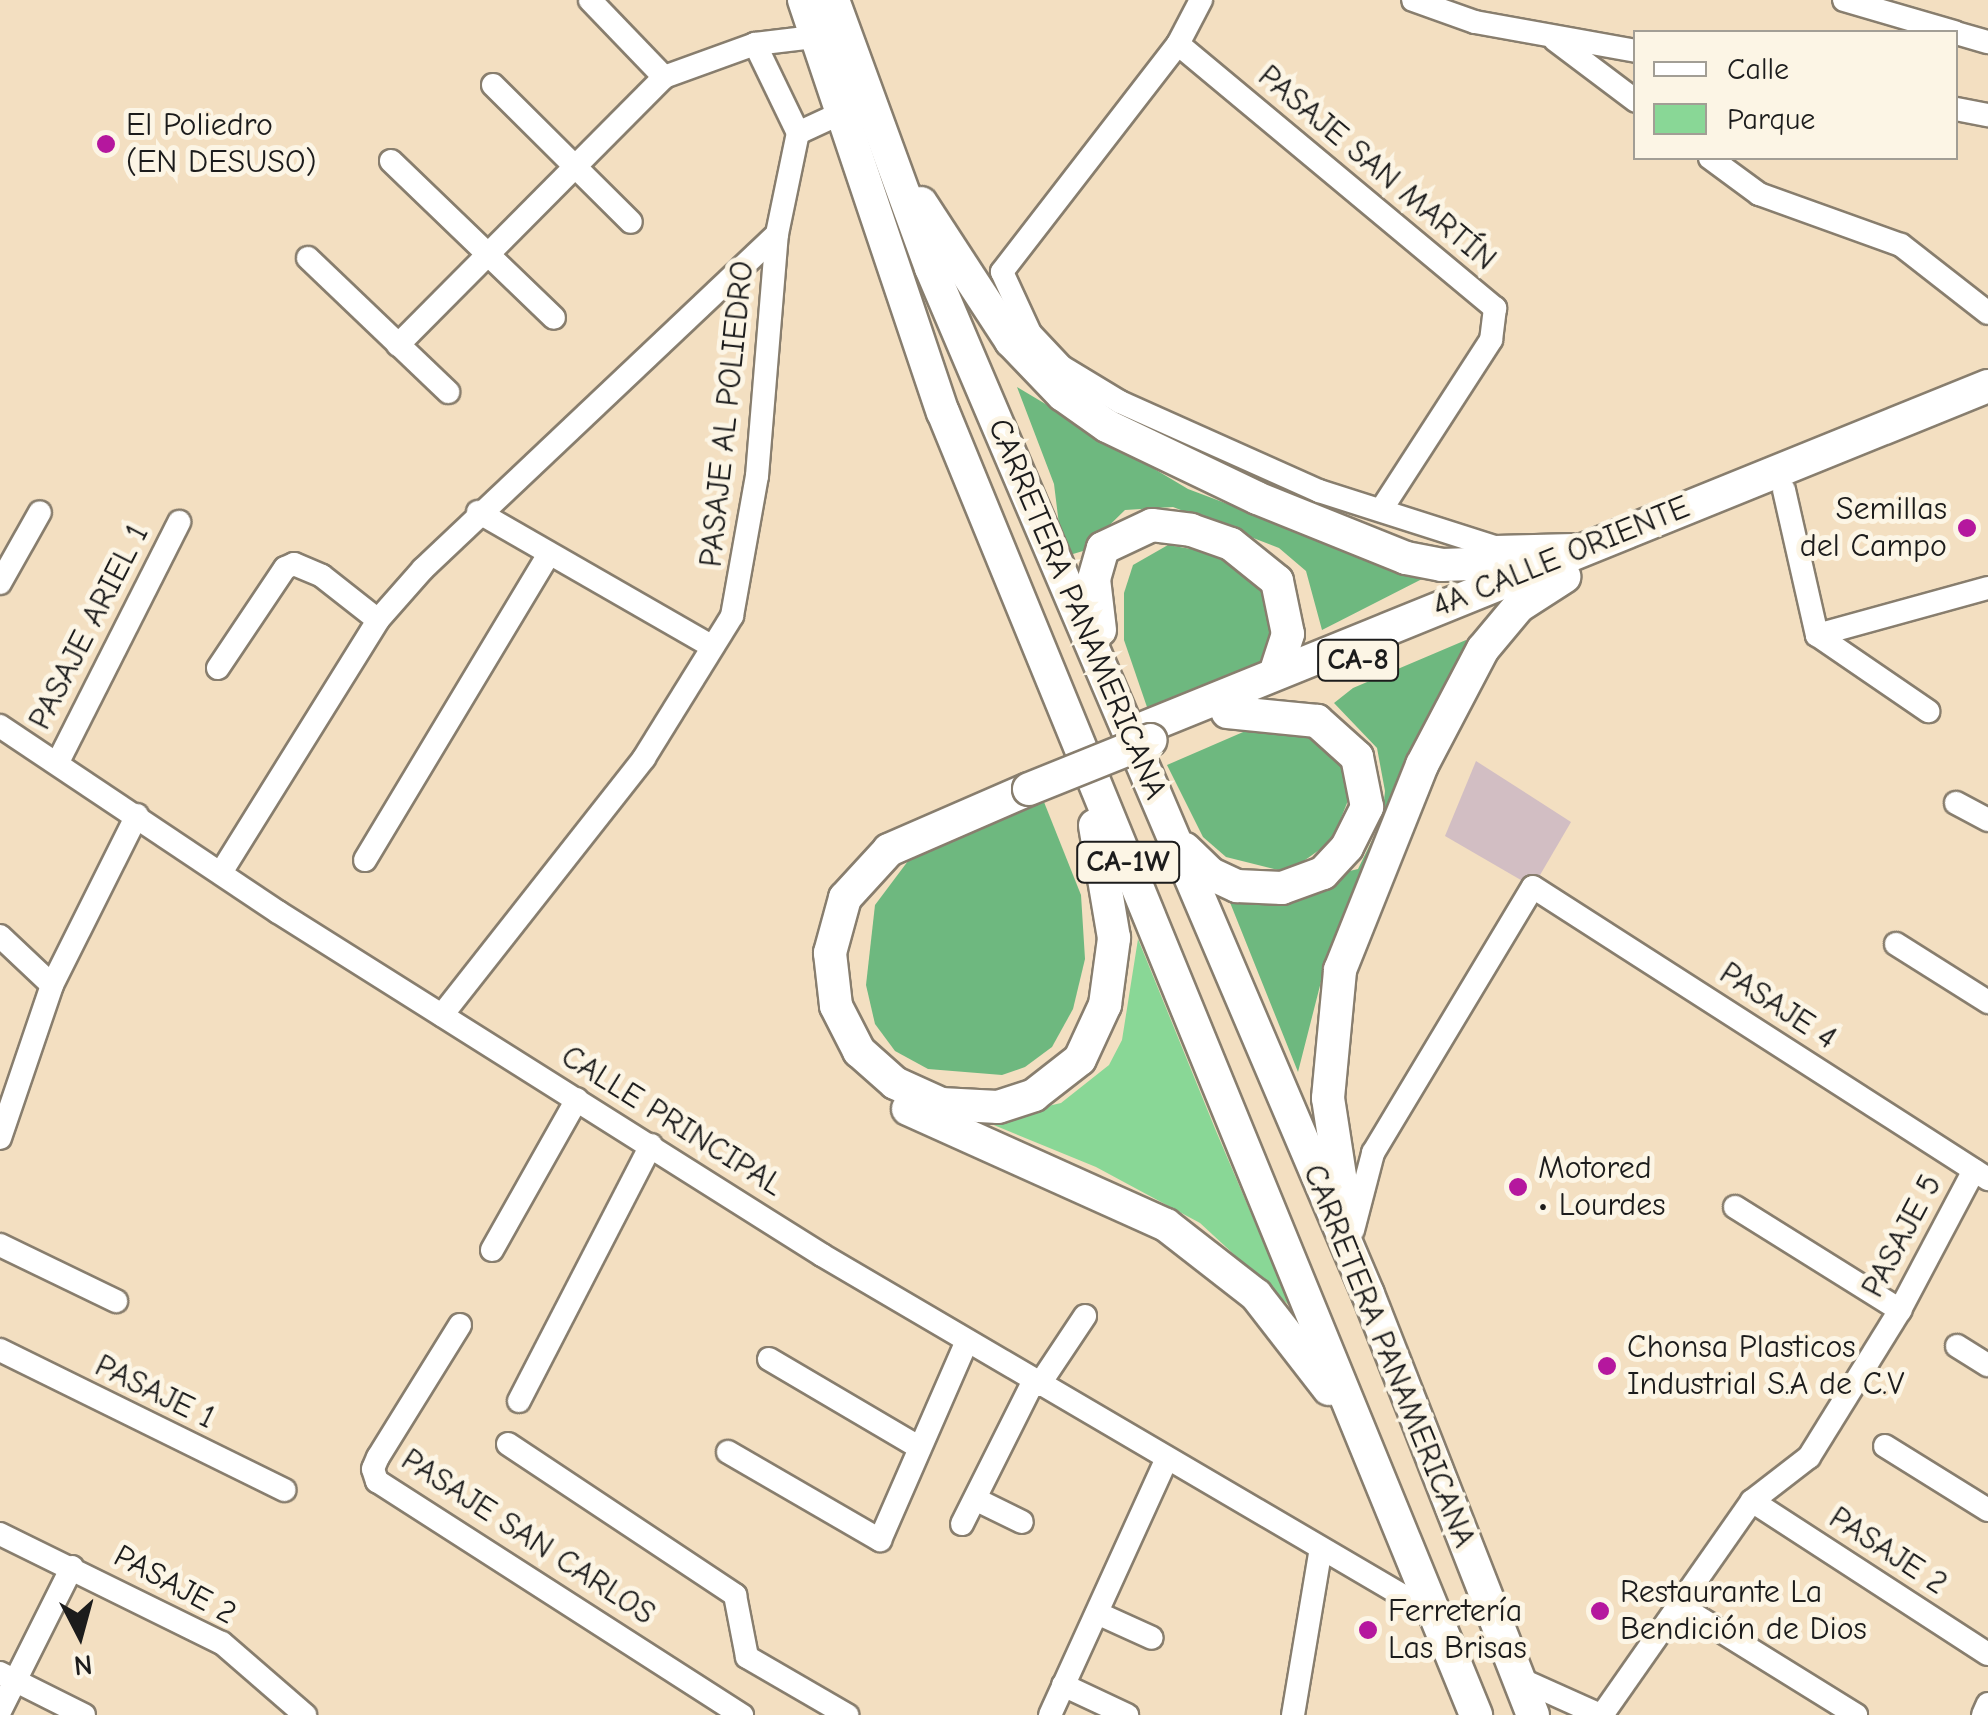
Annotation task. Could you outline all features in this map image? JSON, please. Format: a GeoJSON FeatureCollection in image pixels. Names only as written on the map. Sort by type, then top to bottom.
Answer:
{"type":"FeatureCollection","features":[{"type":"Feature","properties":{"kind":"highway","name":"CARRETERA PANAMERICANA"},"geometry":{"type":"LineString","coordinates":[[804,0],[943,412],[1476,1715]]}},
{"type":"Feature","properties":{"kind":"highway","name":"CARRETERA PANAMERICANA"},"geometry":{"type":"LineString","coordinates":[[832,0],[886,148],[1005,446],[1116,693],[1149,746],[1534,1715]]}},
{"type":"Feature","properties":{"kind":"highway"},"geometry":{"type":"LineString","coordinates":[[886,148],[1011,341],[1063,394],[1107,426],[1257,498],[1406,558],[1442,565],[1560,569]]}},
{"type":"Feature","properties":{"kind":"highway","name":"4A CALLE ORIENTE"},"geometry":{"type":"LineString","coordinates":[[1027,782],[1149,746],[1560,569],[1601,541],[1988,386]]}},
{"type":"Feature","properties":{"kind":"highway","name":"4A CALLE ORIENTE"},"geometry":{"type":"LineString","coordinates":[[1149,746],[1276,672],[1784,490],[1988,407]]}},
{"type":"Feature","properties":{"kind":"highway"},"geometry":{"type":"LineString","coordinates":[[1116,693],[1094,598],[1097,564],[1116,537],[1152,526],[1231,544],[1277,580],[1288,634],[1276,672]]}},
{"type":"Feature","properties":{"kind":"highway"},"geometry":{"type":"LineString","coordinates":[[1004,567],[1107,870],[1111,972],[1096,1033],[1058,1079],[998,1107],[941,1104],[895,1083],[853,1042],[830,981],[837,917],[864,872],[889,850],[1027,782]]}},
{"type":"Feature","properties":{"kind":"highway"},"geometry":{"type":"LineString","coordinates":[[1368,1294],[1331,1136],[1328,1064],[1337,982],[1422,765],[1499,625],[1560,569]]}},
{"type":"Feature","properties":{"kind":"highway"},"geometry":{"type":"LineString","coordinates":[[1149,746],[1182,846],[1210,874],[1263,889],[1323,872],[1347,847],[1367,807],[1357,757],[1317,721],[1227,712]]}},
{"type":"Feature","properties":{"kind":"highway"},"geometry":{"type":"LineString","coordinates":[[1027,782],[910,822],[850,866],[823,918],[815,956],[828,1027],[856,1068],[895,1102],[1101,1190],[1218,1260],[1292,1338],[1361,1437]]}},
{"type":"Feature","properties":{"kind":"street"},"geometry":{"type":"LineString","coordinates":[[590,0],[664,76]]}},
{"type":"Feature","properties":{"kind":"street"},"geometry":{"type":"LineString","coordinates":[[1201,0],[1178,44],[1002,272],[1030,333],[1062,367],[1120,402],[1306,486],[1383,507],[1495,547],[1601,541]]}},
{"type":"Feature","properties":{"kind":"street"},"geometry":{"type":"LineString","coordinates":[[1413,0],[1475,22],[1633,50]]}},
{"type":"Feature","properties":{"kind":"street"},"geometry":{"type":"LineString","coordinates":[[1844,0],[1945,30]]}},
{"type":"Feature","properties":{"kind":"street"},"geometry":{"type":"LineString","coordinates":[[1958,34],[1988,42]]}},
{"type":"Feature","properties":{"kind":"street"},"geometry":{"type":"LineString","coordinates":[[398,345],[664,76],[754,44],[814,36]]}},
{"type":"Feature","properties":{"kind":"street"},"geometry":{"type":"LineString","coordinates":[[1549,36],[1633,100]]}},
{"type":"Feature","properties":{"kind":"street"},"geometry":{"type":"LineString","coordinates":[[754,44],[798,133],[841,112]]}},
{"type":"Feature","properties":{"kind":"street","name":"PASAJE SAN MARTÍN"},"geometry":{"type":"LineString","coordinates":[[1178,44],[1495,308],[1491,340],[1383,507]]}},
{"type":"Feature","properties":{"kind":"street"},"geometry":{"type":"LineString","coordinates":[[493,85],[631,222]]}},
{"type":"Feature","properties":{"kind":"street"},"geometry":{"type":"LineString","coordinates":[[1958,109],[1988,115]]}},
{"type":"Feature","properties":{"kind":"street","name":"PASAJE AL POLIEDRO"},"geometry":{"type":"LineString","coordinates":[[442,1014],[644,758],[712,646],[742,586],[777,234],[798,133]]}},
{"type":"Feature","properties":{"kind":"street"},"geometry":{"type":"LineString","coordinates":[[1713,160],[1759,194],[1901,246],[1988,312]]}},
{"type":"Feature","properties":{"kind":"street"},"geometry":{"type":"LineString","coordinates":[[391,161],[554,318]]}},
{"type":"Feature","properties":{"kind":"street"},"geometry":{"type":"LineString","coordinates":[[222,871],[378,620],[478,512],[777,234]]}},
{"type":"Feature","properties":{"kind":"street"},"geometry":{"type":"LineString","coordinates":[[308,258],[448,392]]}},
{"type":"Feature","properties":{"kind":"street"},"geometry":{"type":"LineString","coordinates":[[1784,490],[1817,634],[1928,712]]}},
{"type":"Feature","properties":{"kind":"street"},"geometry":{"type":"LineString","coordinates":[[0,583],[40,512]]}},
{"type":"Feature","properties":{"kind":"street"},"geometry":{"type":"LineString","coordinates":[[478,512],[712,646]]}},
{"type":"Feature","properties":{"kind":"street","name":"PASAJE ARIEL 1"},"geometry":{"type":"LineString","coordinates":[[58,762],[178,522]]}},
{"type":"Feature","properties":{"kind":"street"},"geometry":{"type":"LineString","coordinates":[[365,860],[548,555]]}},
{"type":"Feature","properties":{"kind":"street"},"geometry":{"type":"LineString","coordinates":[[218,668],[294,564],[322,576],[378,620]]}},
{"type":"Feature","properties":{"kind":"street"},"geometry":{"type":"LineString","coordinates":[[1817,634],[1987,586]]}},
{"type":"Feature","properties":{"kind":"street","name":"CALLE PRINCIPAL"},"geometry":{"type":"LineString","coordinates":[[0,726],[442,1014],[966,1343],[1167,1458],[1320,1553],[1434,1614]]}},
{"type":"Feature","properties":{"kind":"street"},"geometry":{"type":"LineString","coordinates":[[1956,803],[1988,820]]}},
{"type":"Feature","properties":{"kind":"street"},"geometry":{"type":"LineString","coordinates":[[0,1138],[7,1098],[52,985],[137,816]]}},
{"type":"Feature","properties":{"kind":"street","name":"PASAJE 4"},"geometry":{"type":"LineString","coordinates":[[1373,1153],[1533,887],[1981,1174]]}},
{"type":"Feature","properties":{"kind":"street"},"geometry":{"type":"LineString","coordinates":[[0,936],[52,985]]}},
{"type":"Feature","properties":{"kind":"street"},"geometry":{"type":"LineString","coordinates":[[1896,944],[1988,1002]]}},
{"type":"Feature","properties":{"kind":"street"},"geometry":{"type":"LineString","coordinates":[[492,1250],[577,1099]]}},
{"type":"Feature","properties":{"kind":"street"},"geometry":{"type":"LineString","coordinates":[[1331,1136],[1347,1154],[1373,1153],[1352,1234]]}},
{"type":"Feature","properties":{"kind":"street"},"geometry":{"type":"LineString","coordinates":[[518,1401],[651,1145]]}},
{"type":"Feature","properties":{"kind":"street","name":"PASAJE 5"},"geometry":{"type":"LineString","coordinates":[[1601,1715],[1682,1607],[1752,1501],[1809,1456],[1981,1174]]}},
{"type":"Feature","properties":{"kind":"street"},"geometry":{"type":"LineString","coordinates":[[1735,1207],[1900,1310]]}},
{"type":"Feature","properties":{"kind":"street"},"geometry":{"type":"LineString","coordinates":[[0,1246],[116,1302]]}},
{"type":"Feature","properties":{"kind":"street"},"geometry":{"type":"LineString","coordinates":[[962,1524],[1036,1384],[1084,1316]]}},
{"type":"Feature","properties":{"kind":"street","name":"PASAJE SAN CARLOS"},"geometry":{"type":"LineString","coordinates":[[460,1325],[378,1457],[372,1469],[378,1481],[742,1715]]}},
{"type":"Feature","properties":{"kind":"street"},"geometry":{"type":"LineString","coordinates":[[728,1452],[880,1540],[966,1343]]}},
{"type":"Feature","properties":{"kind":"street"},"geometry":{"type":"LineString","coordinates":[[1957,1346],[1988,1364]]}},
{"type":"Feature","properties":{"kind":"street","name":"PASAJE 1"},"geometry":{"type":"LineString","coordinates":[[0,1350],[284,1490]]}},
{"type":"Feature","properties":{"kind":"street"},"geometry":{"type":"LineString","coordinates":[[769,1358],[920,1448]]}},
{"type":"Feature","properties":{"kind":"street"},"geometry":{"type":"LineString","coordinates":[[508,1444],[735,1595],[748,1657],[847,1715]]}},
{"type":"Feature","properties":{"kind":"street"},"geometry":{"type":"LineString","coordinates":[[1884,1446],[1988,1510]]}},
{"type":"Feature","properties":{"kind":"street"},"geometry":{"type":"LineString","coordinates":[[1050,1715],[1167,1458]]}},
{"type":"Feature","properties":{"kind":"street"},"geometry":{"type":"LineString","coordinates":[[974,1499],[1022,1522]]}},
{"type":"Feature","properties":{"kind":"street","name":"PASAJE 2"},"geometry":{"type":"LineString","coordinates":[[1752,1501],[1988,1654]]}},
{"type":"Feature","properties":{"kind":"street","name":"PASAJE 2"},"geometry":{"type":"LineString","coordinates":[[0,1534],[222,1643],[305,1715]]}},
{"type":"Feature","properties":{"kind":"street"},"geometry":{"type":"LineString","coordinates":[[1293,1715],[1320,1553]]}},
{"type":"Feature","properties":{"kind":"street"},"geometry":{"type":"LineString","coordinates":[[0,1711],[7,1677],[72,1567]]}},
{"type":"Feature","properties":{"kind":"street"},"geometry":{"type":"LineString","coordinates":[[1682,1607],[1856,1715]]}},
{"type":"Feature","properties":{"kind":"street"},"geometry":{"type":"LineString","coordinates":[[1097,1613],[1152,1638]]}},
{"type":"Feature","properties":{"kind":"street"},"geometry":{"type":"LineString","coordinates":[[7,1677],[84,1715]]}},
{"type":"Feature","properties":{"kind":"street"},"geometry":{"type":"LineString","coordinates":[[1520,1678],[1601,1715]]}},
{"type":"Feature","properties":{"kind":"street"},"geometry":{"type":"LineString","coordinates":[[1063,1685],[1127,1715]]}},
{"type":"Feature","properties":{"kind":"street"},"geometry":{"type":"LineString","coordinates":[[1983,1715],[1988,1704]]}},
{"type":"Feature","properties":{"kind":"shaded area"},"geometry":{"type":"Polygon","coordinates":[[[1476,761],[1571,822],[1533,887],[1445,836],[1476,761]]]}},
{"type":"Feature","properties":{"kind":"green space"},"geometry":{"type":"Polygon","coordinates":[[[1017,387],[1188,489],[1424,578],[1322,630],[1306,571],[1279,548],[1173,507],[1125,510],[1083,551],[1063,557],[1054,484],[1017,387]]]}},
{"type":"Feature","properties":{"kind":"green space"},"geometry":{"type":"Polygon","coordinates":[[[1168,545],[1232,556],[1268,588],[1272,634],[1260,662],[1148,710],[1124,640],[1124,593],[1133,565],[1168,545]]]}},
{"type":"Feature","properties":{"kind":"green space"},"geometry":{"type":"Polygon","coordinates":[[[1466,640],[1466,658],[1325,966],[1298,1072],[1229,900],[1358,869],[1382,820],[1385,791],[1377,748],[1334,703],[1353,688],[1466,640]]]}},
{"type":"Feature","properties":{"kind":"green space"},"geometry":{"type":"Polygon","coordinates":[[[1257,726],[1304,733],[1332,752],[1342,765],[1349,798],[1332,841],[1298,865],[1278,870],[1226,857],[1203,837],[1167,765],[1257,726]]]}},
{"type":"Feature","properties":{"kind":"green space"},"geometry":{"type":"Polygon","coordinates":[[[1044,802],[1081,895],[1085,959],[1073,1009],[1052,1047],[1025,1067],[1002,1075],[928,1069],[895,1051],[875,1024],[866,985],[875,905],[908,861],[1044,802]]]}},
{"type":"Feature","properties":{"kind":"green space"},"geometry":{"type":"Polygon","coordinates":[[[1138,939],[1291,1307],[1200,1223],[1096,1167],[984,1121],[1061,1103],[1109,1065],[1122,1040],[1138,939]]]}},
{"type":"Feature","properties":{"kind":"place","name":"El Poliedro (EN DESUSO)"},"geometry":{"type":"Point","coordinates":[106,144]}},
{"type":"Feature","properties":{"kind":"place","name":"Semillas del Campo"},"geometry":{"type":"Point","coordinates":[1967,528]}},
{"type":"Feature","properties":{"kind":"place","name":"Motored • Lourdes"},"geometry":{"type":"Point","coordinates":[1518,1187]}},
{"type":"Feature","properties":{"kind":"place","name":"Chonsa Plasticos Industrial S.A de C.V"},"geometry":{"type":"Point","coordinates":[1607,1366]}},
{"type":"Feature","properties":{"kind":"place","name":"Restaurante La Bendición de Dios"},"geometry":{"type":"Point","coordinates":[1600,1611]}},
{"type":"Feature","properties":{"kind":"place","name":"Ferretería Las Brisas"},"geometry":{"type":"Point","coordinates":[1368,1630]}}]}
